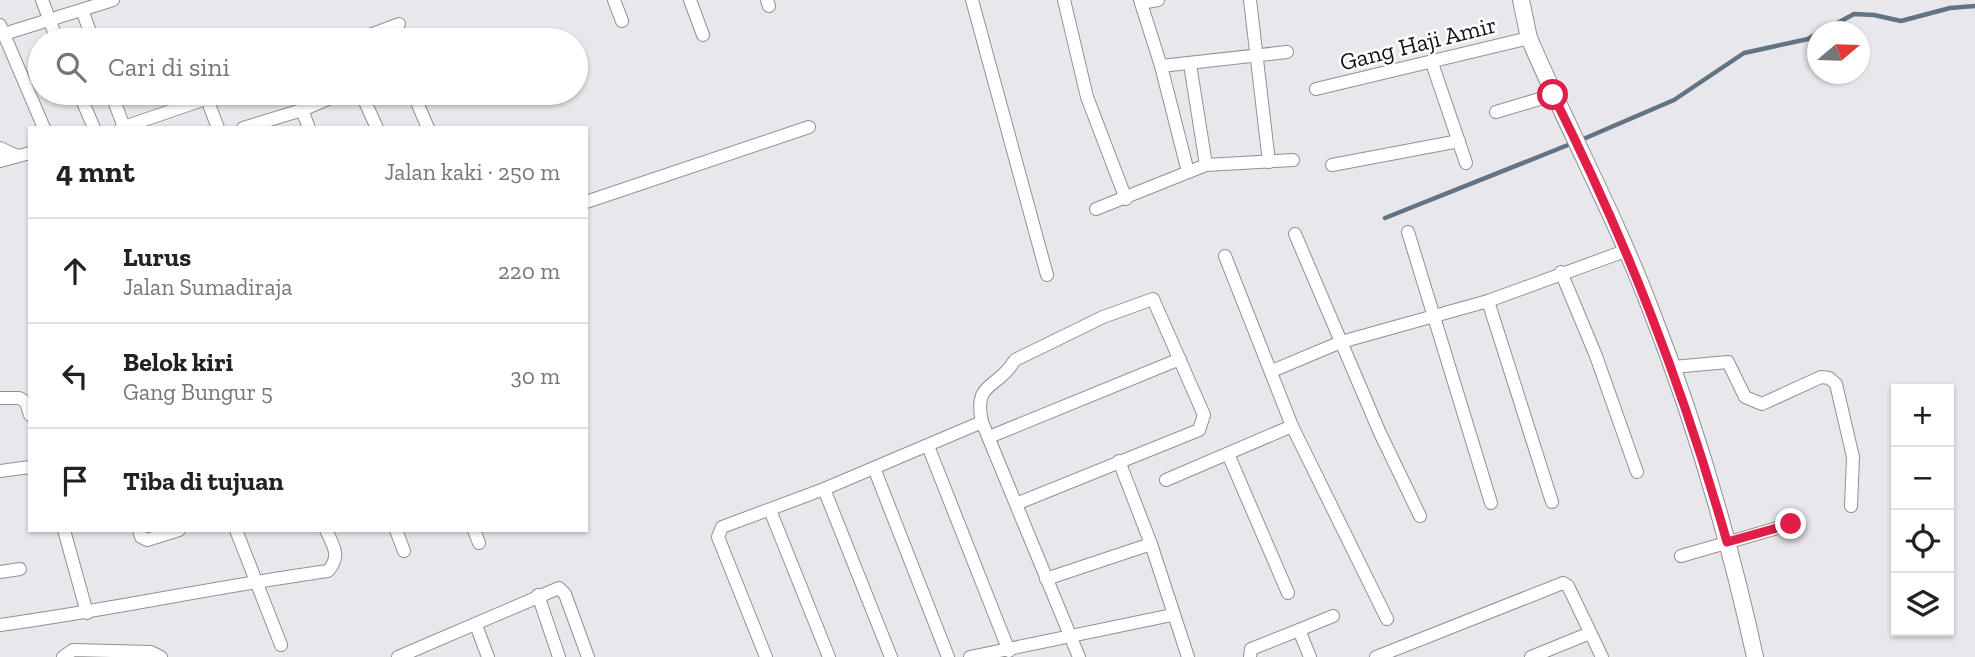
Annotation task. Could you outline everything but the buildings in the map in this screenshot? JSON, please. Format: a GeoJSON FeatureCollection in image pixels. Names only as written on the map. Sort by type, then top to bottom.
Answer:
{"type":"FeatureCollection","features":[{"type":"Feature","properties":{"kind":"street"},"geometry":{"type":"LineString","coordinates":[[42,0],[52,28]]}},
{"type":"Feature","properties":{"kind":"street"},"geometry":{"type":"LineString","coordinates":[[28,90],[2,29],[49,20],[113,0]]}},
{"type":"Feature","properties":{"kind":"street"},"geometry":{"type":"LineString","coordinates":[[614,0],[622,21]]}},
{"type":"Feature","properties":{"kind":"street"},"geometry":{"type":"LineString","coordinates":[[690,0],[703,35]]}},
{"type":"Feature","properties":{"kind":"street"},"geometry":{"type":"LineString","coordinates":[[972,0],[1047,275]]}},
{"type":"Feature","properties":{"kind":"street"},"geometry":{"type":"LineString","coordinates":[[1064,0],[1087,97],[1126,199]]}},
{"type":"Feature","properties":{"kind":"street"},"geometry":{"type":"LineString","coordinates":[[1158,0],[1140,1],[1161,66],[1188,172]]}},
{"type":"Feature","properties":{"kind":"street"},"geometry":{"type":"LineString","coordinates":[[1250,0],[1269,162]]}},
{"type":"Feature","properties":{"kind":"street"},"geometry":{"type":"LineString","coordinates":[[1521,0],[1529,38],[1625,251],[1673,367],[1727,542],[1755,657]]}},
{"type":"Feature","properties":{"kind":"street"},"geometry":{"type":"LineString","coordinates":[[82,10],[89,28]]}},
{"type":"Feature","properties":{"kind":"street"},"geometry":{"type":"LineString","coordinates":[[388,28],[399,24]]}},
{"type":"Feature","properties":{"kind":"street","name":"Gang Haji Amir"},"geometry":{"type":"LineString","coordinates":[[1316,89],[1529,38]]}},
{"type":"Feature","properties":{"kind":"street"},"geometry":{"type":"LineString","coordinates":[[1161,66],[1287,52]]}},
{"type":"Feature","properties":{"kind":"street"},"geometry":{"type":"LineString","coordinates":[[1432,63],[1466,163]]}},
{"type":"Feature","properties":{"kind":"street"},"geometry":{"type":"LineString","coordinates":[[1190,64],[1206,165]]}},
{"type":"Feature","properties":{"kind":"street"},"geometry":{"type":"LineString","coordinates":[[1496,112],[1553,95]]}},
{"type":"Feature","properties":{"kind":"street"},"geometry":{"type":"LineString","coordinates":[[34,105],[43,126]]}},
{"type":"Feature","properties":{"kind":"street"},"geometry":{"type":"LineString","coordinates":[[84,105],[93,126]]}},
{"type":"Feature","properties":{"kind":"street"},"geometry":{"type":"LineString","coordinates":[[115,105],[122,126]]}},
{"type":"Feature","properties":{"kind":"street"},"geometry":{"type":"LineString","coordinates":[[125,126],[189,105]]}},
{"type":"Feature","properties":{"kind":"street"},"geometry":{"type":"LineString","coordinates":[[209,105],[217,126]]}},
{"type":"Feature","properties":{"kind":"street"},"geometry":{"type":"LineString","coordinates":[[249,126],[314,105]]}},
{"type":"Feature","properties":{"kind":"street"},"geometry":{"type":"LineString","coordinates":[[366,105],[376,126]]}},
{"type":"Feature","properties":{"kind":"street"},"geometry":{"type":"LineString","coordinates":[[418,105],[427,126]]}},
{"type":"Feature","properties":{"kind":"street"},"geometry":{"type":"LineString","coordinates":[[302,110],[308,126]]}},
{"type":"Feature","properties":{"kind":"street"},"geometry":{"type":"LineString","coordinates":[[588,201],[809,127]]}},
{"type":"Feature","properties":{"kind":"street"},"geometry":{"type":"LineString","coordinates":[[1332,165],[1459,141]]}},
{"type":"Feature","properties":{"kind":"street"},"geometry":{"type":"LineString","coordinates":[[0,148],[23,155]]}},
{"type":"Feature","properties":{"kind":"street"},"geometry":{"type":"LineString","coordinates":[[0,161],[23,155]]}},
{"type":"Feature","properties":{"kind":"street"},"geometry":{"type":"LineString","coordinates":[[1096,209],[1206,165],[1293,160]]}},
{"type":"Feature","properties":{"kind":"street"},"geometry":{"type":"LineString","coordinates":[[1408,232],[1491,503]]}},
{"type":"Feature","properties":{"kind":"street"},"geometry":{"type":"LineString","coordinates":[[1295,234],[1340,342],[1420,516]]}},
{"type":"Feature","properties":{"kind":"street"},"geometry":{"type":"LineString","coordinates":[[1272,371],[1340,342],[1489,301],[1561,272],[1625,251]]}},
{"type":"Feature","properties":{"kind":"street"},"geometry":{"type":"LineString","coordinates":[[1225,256],[1292,426],[1387,619]]}},
{"type":"Feature","properties":{"kind":"street"},"geometry":{"type":"LineString","coordinates":[[1561,272],[1596,356],[1637,472]]}},
{"type":"Feature","properties":{"kind":"street"},"geometry":{"type":"LineString","coordinates":[[1016,504],[1199,430],[1204,415],[1157,302],[1148,300],[1055,339],[1016,360],[1008,373],[999,381],[984,387],[979,396],[982,422],[1079,657]]}},
{"type":"Feature","properties":{"kind":"street"},"geometry":{"type":"LineString","coordinates":[[1489,301],[1552,502]]}},
{"type":"Feature","properties":{"kind":"street"},"geometry":{"type":"LineString","coordinates":[[989,437],[1180,359]]}},
{"type":"Feature","properties":{"kind":"street"},"geometry":{"type":"LineString","coordinates":[[1673,367],[1728,362],[1745,397],[1762,404],[1821,377],[1829,378],[1836,384],[1853,457],[1851,506]]}},
{"type":"Feature","properties":{"kind":"street"},"geometry":{"type":"LineString","coordinates":[[0,398],[19,398],[26,402],[28,408]]}},
{"type":"Feature","properties":{"kind":"street"},"geometry":{"type":"LineString","coordinates":[[766,657],[718,537],[722,527],[824,489],[982,422]]}},
{"type":"Feature","properties":{"kind":"street"},"geometry":{"type":"LineString","coordinates":[[1166,480],[1292,426]]}},
{"type":"Feature","properties":{"kind":"street"},"geometry":{"type":"LineString","coordinates":[[928,446],[1009,650]]}},
{"type":"Feature","properties":{"kind":"street"},"geometry":{"type":"LineString","coordinates":[[1228,454],[1288,593]]}},
{"type":"Feature","properties":{"kind":"street"},"geometry":{"type":"LineString","coordinates":[[1119,461],[1151,544],[1172,615],[1188,657]]}},
{"type":"Feature","properties":{"kind":"street"},"geometry":{"type":"LineString","coordinates":[[0,471],[28,467]]}},
{"type":"Feature","properties":{"kind":"street"},"geometry":{"type":"LineString","coordinates":[[874,468],[948,657]]}},
{"type":"Feature","properties":{"kind":"street"},"geometry":{"type":"LineString","coordinates":[[824,489],[891,657]]}},
{"type":"Feature","properties":{"kind":"street"},"geometry":{"type":"LineString","coordinates":[[770,510],[829,657]]}},
{"type":"Feature","properties":{"kind":"street"},"geometry":{"type":"LineString","coordinates":[[1681,556],[1791,524]]}},
{"type":"Feature","properties":{"kind":"street"},"geometry":{"type":"LineString","coordinates":[[65,532],[88,613]]}},
{"type":"Feature","properties":{"kind":"street"},"geometry":{"type":"LineString","coordinates":[[140,532],[141,537],[147,540],[173,532]]}},
{"type":"Feature","properties":{"kind":"street"},"geometry":{"type":"LineString","coordinates":[[237,532],[281,645]]}},
{"type":"Feature","properties":{"kind":"street"},"geometry":{"type":"LineString","coordinates":[[0,625],[88,613],[254,581],[328,571],[335,563],[336,553],[327,532]]}},
{"type":"Feature","properties":{"kind":"street"},"geometry":{"type":"LineString","coordinates":[[397,532],[404,551]]}},
{"type":"Feature","properties":{"kind":"street"},"geometry":{"type":"LineString","coordinates":[[475,532],[479,543]]}},
{"type":"Feature","properties":{"kind":"street"},"geometry":{"type":"LineString","coordinates":[[1045,579],[1151,544]]}},
{"type":"Feature","properties":{"kind":"street"},"geometry":{"type":"LineString","coordinates":[[0,572],[20,569]]}},
{"type":"Feature","properties":{"kind":"street"},"geometry":{"type":"LineString","coordinates":[[1376,657],[1558,583],[1568,586],[1602,657]]}},
{"type":"Feature","properties":{"kind":"street"},"geometry":{"type":"LineString","coordinates":[[400,657],[551,589],[562,590],[588,657]]}},
{"type":"Feature","properties":{"kind":"street"},"geometry":{"type":"LineString","coordinates":[[538,595],[559,657]]}},
{"type":"Feature","properties":{"kind":"street"},"geometry":{"type":"LineString","coordinates":[[970,657],[1172,615]]}},
{"type":"Feature","properties":{"kind":"street"},"geometry":{"type":"LineString","coordinates":[[1250,657],[1251,649],[1334,616]]}},
{"type":"Feature","properties":{"kind":"street"},"geometry":{"type":"LineString","coordinates":[[476,625],[488,657]]}},
{"type":"Feature","properties":{"kind":"street"},"geometry":{"type":"LineString","coordinates":[[1299,630],[1310,657]]}},
{"type":"Feature","properties":{"kind":"street"},"geometry":{"type":"LineString","coordinates":[[1531,657],[1590,633]]}},
{"type":"Feature","properties":{"kind":"street"},"geometry":{"type":"LineString","coordinates":[[62,657],[73,649],[151,652],[161,657]]}},
{"type":"Feature","properties":{"kind":"waterway"},"geometry":{"type":"LineString","coordinates":[[1841,21],[1854,14],[1901,21],[1950,8],[1975,6]]}},
{"type":"Feature","properties":{"kind":"waterway"},"geometry":{"type":"LineString","coordinates":[[1581,140],[1674,100],[1744,53],[1807,39]]}},
{"type":"Feature","properties":{"kind":"waterway"},"geometry":{"type":"LineString","coordinates":[[1385,218],[1573,143]]}},
{"type":"Feature","properties":{"kind":"route"},"geometry":{"type":"LineString","coordinates":[[1553,95],[1648,302],[1680,388],[1727,542],[1791,524]]}}]}
